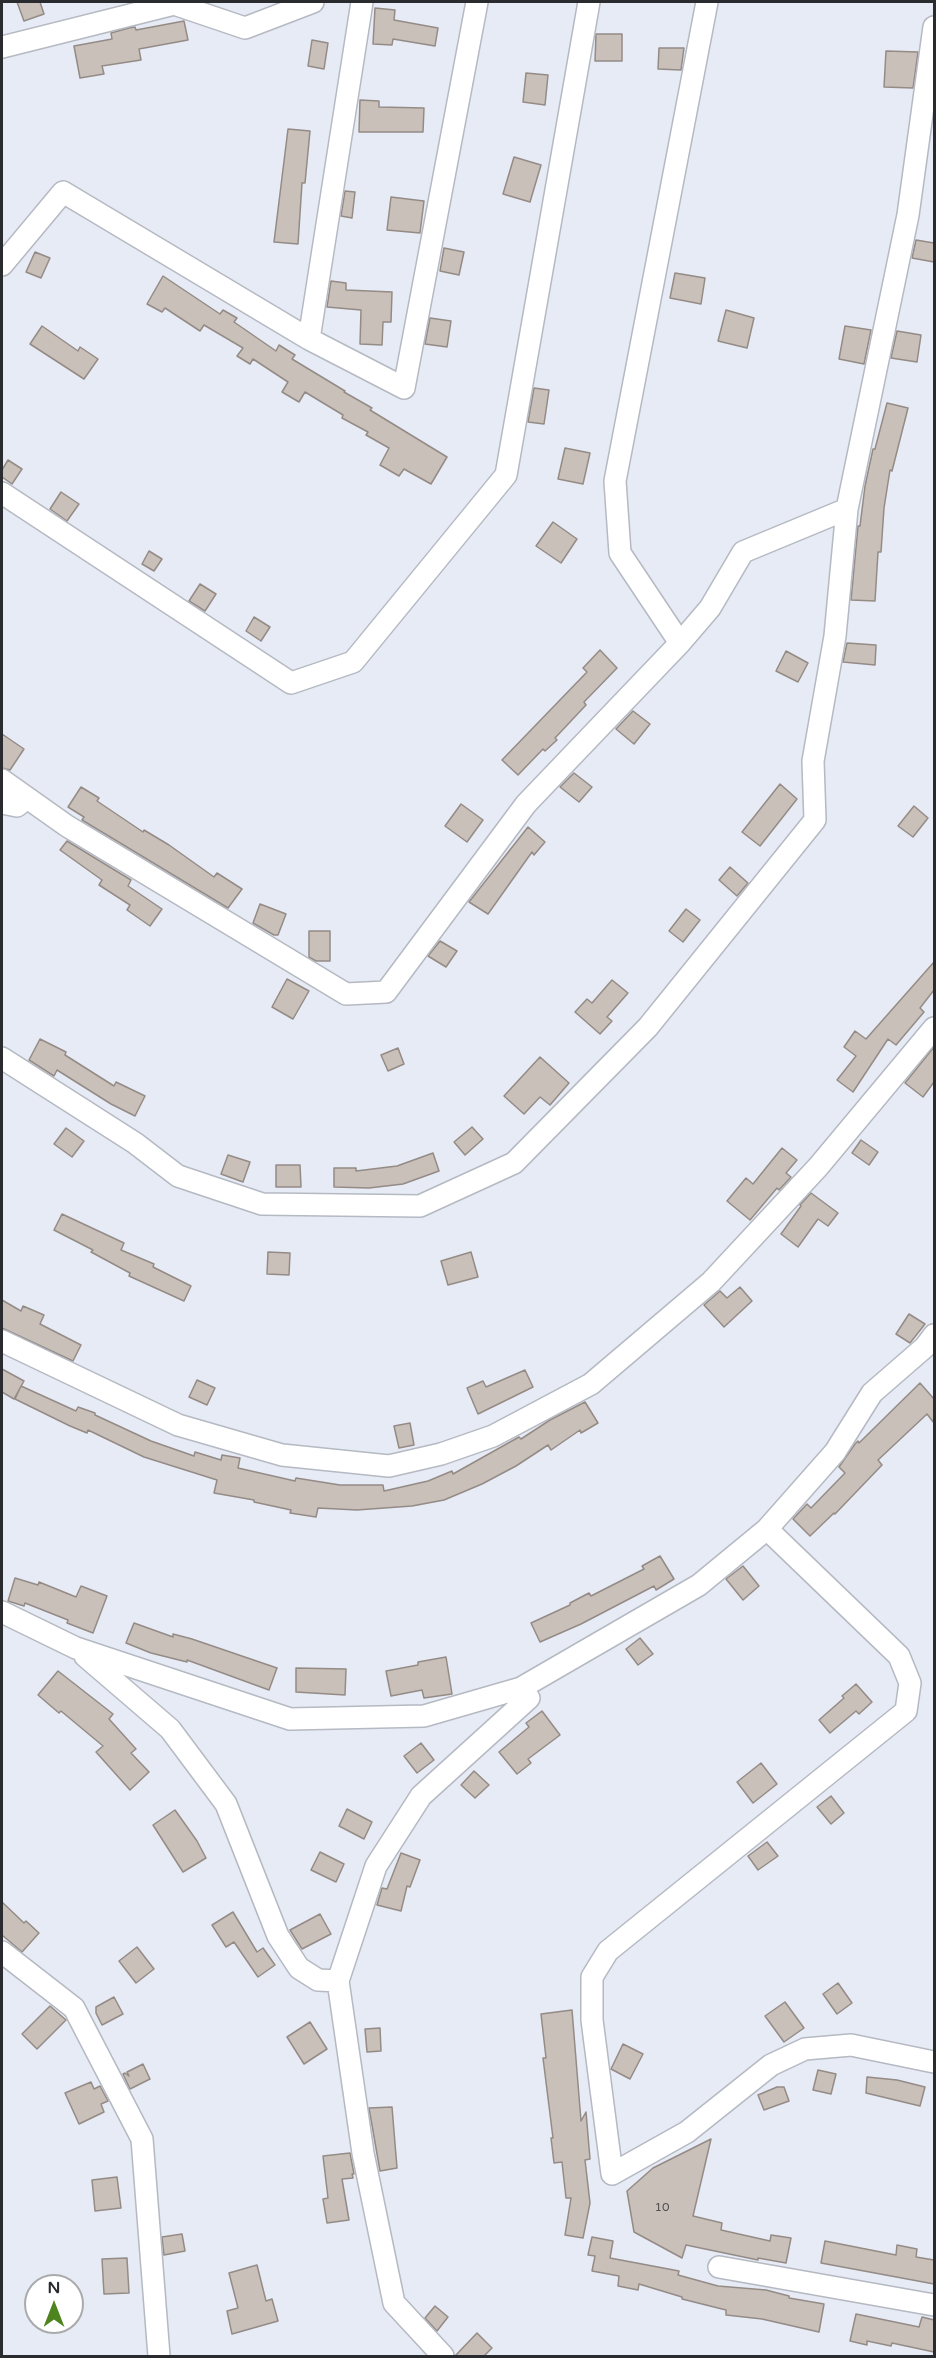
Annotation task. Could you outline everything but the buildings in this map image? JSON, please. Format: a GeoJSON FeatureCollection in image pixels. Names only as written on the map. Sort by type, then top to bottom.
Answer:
{"type":"FeatureCollection","features":[{"type":"Feature","properties":{"kind":"street"},"geometry":{"type":"LineString","coordinates":[[2,47],[174,4],[245,28],[313,2]]}},
{"type":"Feature","properties":{"kind":"street"},"geometry":{"type":"LineString","coordinates":[[309,339],[362,2]]}},
{"type":"Feature","properties":{"kind":"street"},"geometry":{"type":"LineString","coordinates":[[2,265],[63,192],[309,339],[404,388],[477,2]]}},
{"type":"Feature","properties":{"kind":"street"},"geometry":{"type":"LineString","coordinates":[[2,493],[291,684],[353,662],[506,475],[589,2]]}},
{"type":"Feature","properties":{"kind":"street"},"geometry":{"type":"LineString","coordinates":[[680,644],[620,553],[615,481],[707,2]]}},
{"type":"Feature","properties":{"kind":"street"},"geometry":{"type":"LineString","coordinates":[[2,1058],[135,1143],[178,1176],[262,1204],[420,1206],[514,1163],[648,1027],[815,820],[813,761],[835,636],[847,509],[908,215],[934,27]]}},
{"type":"Feature","properties":{"kind":"street"},"geometry":{"type":"LineString","coordinates":[[2,780],[67,826],[346,994],[386,992],[526,804],[680,644],[710,608],[742,552],[847,509]]}},
{"type":"Feature","properties":{"kind":"street"},"geometry":{"type":"LineString","coordinates":[[2,803],[18,806],[27,798]]}},
{"type":"Feature","properties":{"kind":"street"},"geometry":{"type":"LineString","coordinates":[[2,1341],[178,1425],[282,1455],[389,1466],[441,1454],[492,1436],[591,1384],[711,1282],[818,1167],[934,1028]]}},
{"type":"Feature","properties":{"kind":"street"},"geometry":{"type":"LineString","coordinates":[[2,1612],[76,1648],[290,1719],[424,1716],[521,1688],[699,1585],[767,1529],[835,1452],[872,1393],[925,1347],[934,1335]]}},
{"type":"Feature","properties":{"kind":"street"},"geometry":{"type":"LineString","coordinates":[[767,1529],[899,1656],[910,1683],[906,1712],[608,1951],[592,1977],[592,2020],[612,2174],[687,2132],[771,2065],[805,2049],[851,2045],[934,2062]]}},
{"type":"Feature","properties":{"kind":"street"},"geometry":{"type":"LineString","coordinates":[[76,1648],[170,1729],[226,1803],[278,1936],[299,1968],[318,1980],[338,1982]]}},
{"type":"Feature","properties":{"kind":"street"},"geometry":{"type":"LineString","coordinates":[[443,2356],[394,2303],[363,2153],[338,1982],[376,1866],[421,1796],[529,1698]]}},
{"type":"Feature","properties":{"kind":"street"},"geometry":{"type":"LineString","coordinates":[[2,1952],[74,2008],[142,2139],[159,2356]]}},
{"type":"Feature","properties":{"kind":"street"},"geometry":{"type":"LineString","coordinates":[[719,2267],[934,2305]]}}]}
